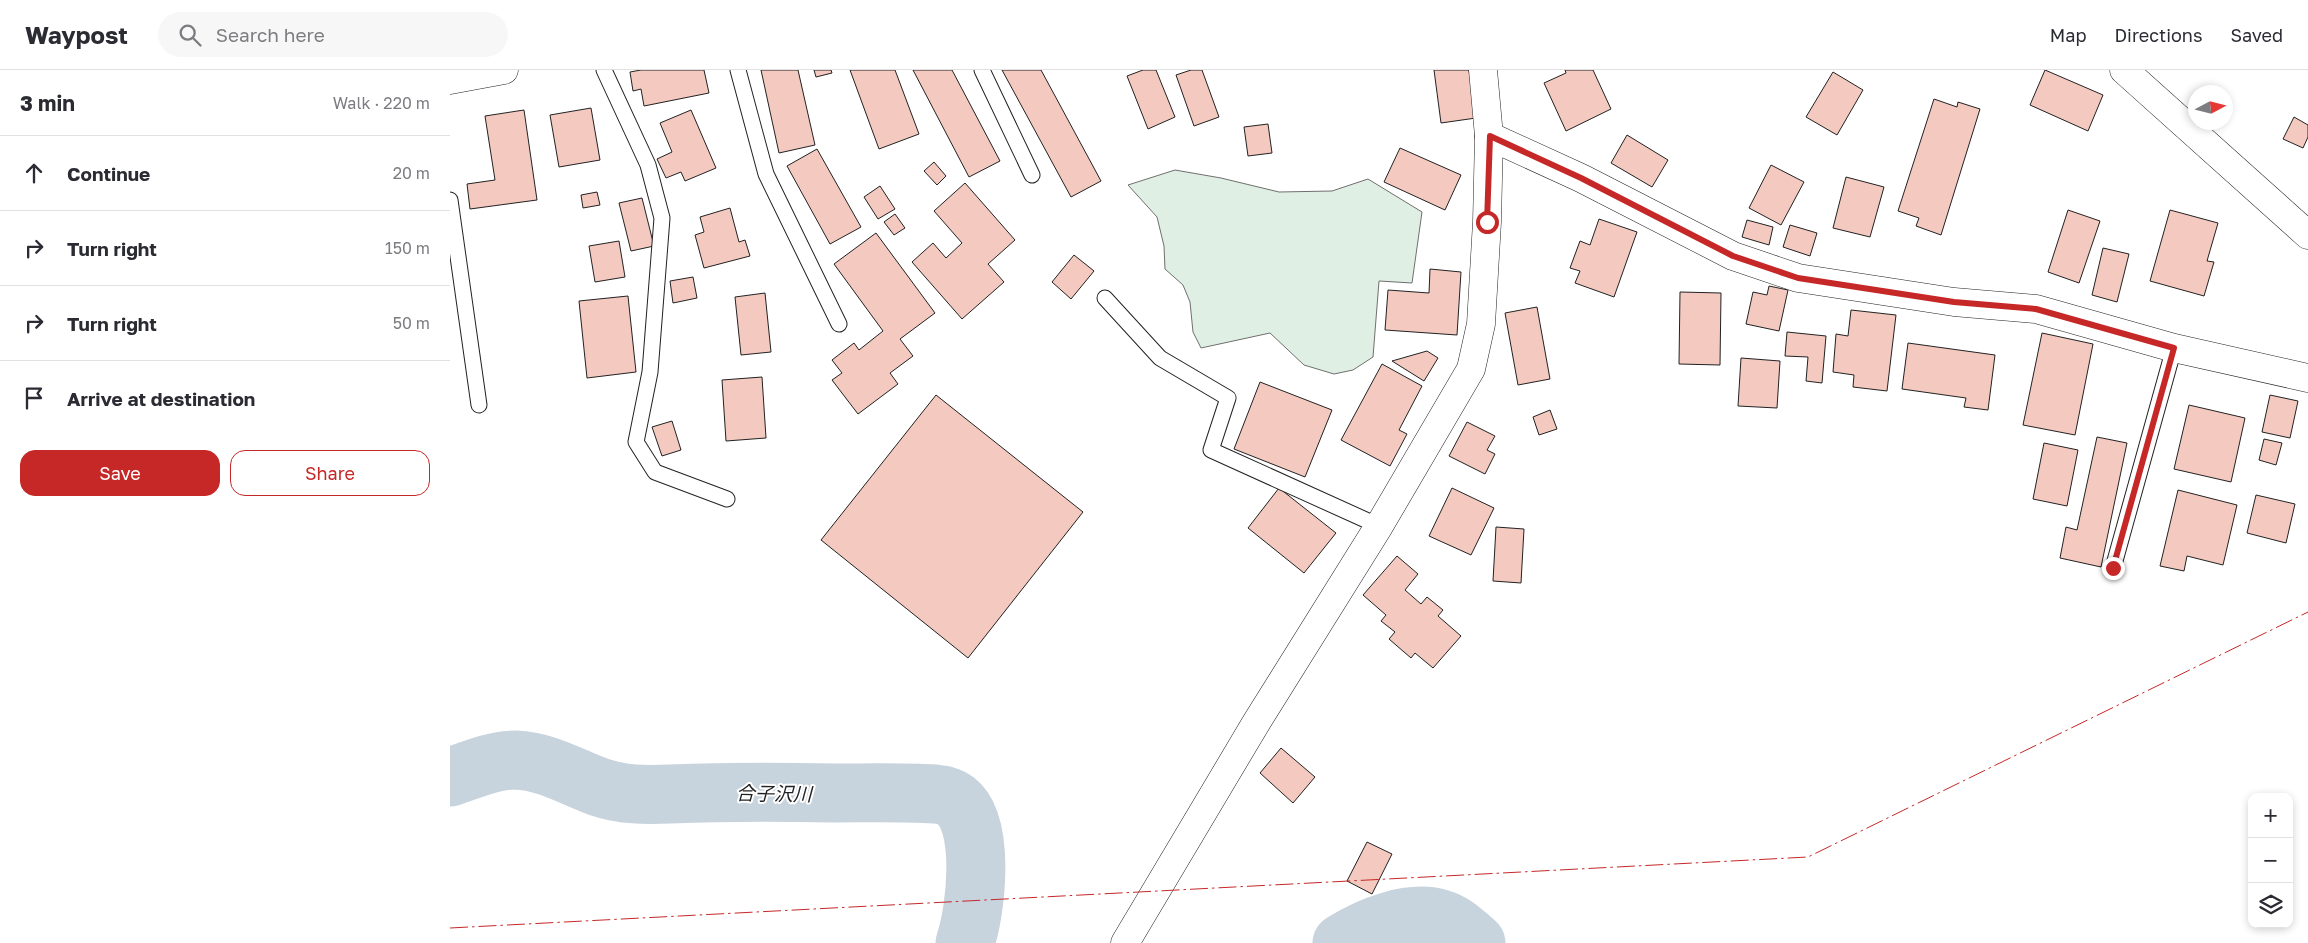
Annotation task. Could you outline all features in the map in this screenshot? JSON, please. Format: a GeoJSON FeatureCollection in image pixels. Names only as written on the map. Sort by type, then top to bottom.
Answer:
{"type":"FeatureCollection","features":[{"type":"Feature","properties":{"kind":"street"},"geometry":{"type":"LineString","coordinates":[[450,80],[504,70]]}},
{"type":"Feature","properties":{"kind":"street"},"geometry":{"type":"LineString","coordinates":[[1125,943],[1256,723],[1379,526],[1471,369],[1481,324],[1490,136],[1483,70]]}},
{"type":"Feature","properties":{"kind":"street"},"geometry":{"type":"LineString","coordinates":[[2124,70],[2308,234]]}},
{"type":"Feature","properties":{"kind":"street"},"geometry":{"type":"LineString","coordinates":[[1490,136],[1581,178],[1733,256],[1798,278],[1954,302],[2036,309],[2174,348],[2308,378]]}},
{"type":"Feature","properties":{"kind":"lane"},"geometry":{"type":"LineString","coordinates":[[604,70],[648,165],[662,218],[650,372],[636,442],[655,472],[727,499]]}},
{"type":"Feature","properties":{"kind":"lane"},"geometry":{"type":"LineString","coordinates":[[738,70],[766,174],[839,324]]}},
{"type":"Feature","properties":{"kind":"lane"},"geometry":{"type":"LineString","coordinates":[[982,70],[1032,175]]}},
{"type":"Feature","properties":{"kind":"lane"},"geometry":{"type":"LineString","coordinates":[[450,200],[479,406]]}},
{"type":"Feature","properties":{"kind":"lane"},"geometry":{"type":"LineString","coordinates":[[1105,298],[1160,358],[1228,398],[1211,450],[1379,526]]}},
{"type":"Feature","properties":{"kind":"lane"},"geometry":{"type":"LineString","coordinates":[[2113,568],[2174,348]]}},
{"type":"Feature","properties":{"kind":"green space"},"geometry":{"type":"Polygon","coordinates":[[[1175,170],[1221,178],[1279,192],[1332,191],[1368,179],[1422,212],[1412,283],[1379,281],[1373,357],[1353,370],[1334,374],[1304,365],[1270,333],[1201,348],[1193,332],[1190,302],[1183,285],[1165,269],[1164,246],[1157,217],[1128,185],[1175,170]]]}},
{"type":"Feature","properties":{"kind":"building"},"geometry":{"type":"Polygon","coordinates":[[[641,70],[704,70],[709,93],[644,106],[641,89],[633,91],[630,72],[641,70]]]}},
{"type":"Feature","properties":{"kind":"building"},"geometry":{"type":"Polygon","coordinates":[[[761,70],[798,70],[815,145],[779,153],[761,70]]]}},
{"type":"Feature","properties":{"kind":"building"},"geometry":{"type":"Polygon","coordinates":[[[814,70],[831,70],[832,73],[816,77],[814,70]]]}},
{"type":"Feature","properties":{"kind":"building"},"geometry":{"type":"Polygon","coordinates":[[[850,70],[895,70],[919,134],[879,149],[850,70]]]}},
{"type":"Feature","properties":{"kind":"building"},"geometry":{"type":"Polygon","coordinates":[[[913,70],[952,70],[1000,161],[969,177],[913,70]]]}},
{"type":"Feature","properties":{"kind":"building"},"geometry":{"type":"Polygon","coordinates":[[[1002,70],[1041,70],[1101,181],[1071,197],[1002,70]]]}},
{"type":"Feature","properties":{"kind":"building"},"geometry":{"type":"Polygon","coordinates":[[[1143,70],[1156,70],[1175,117],[1148,129],[1127,76],[1143,70]]]}},
{"type":"Feature","properties":{"kind":"building"},"geometry":{"type":"Polygon","coordinates":[[[1191,70],[1202,70],[1219,117],[1194,126],[1176,75],[1191,70]]]}},
{"type":"Feature","properties":{"kind":"building"},"geometry":{"type":"Polygon","coordinates":[[[1434,70],[1469,70],[1476,118],[1441,123],[1434,70]]]}},
{"type":"Feature","properties":{"kind":"building"},"geometry":{"type":"Polygon","coordinates":[[[1565,70],[1593,70],[1611,109],[1566,131],[1544,83],[1566,73],[1565,70]]]}},
{"type":"Feature","properties":{"kind":"building"},"geometry":{"type":"Polygon","coordinates":[[[2045,70],[2103,95],[2088,131],[2030,105],[2045,70]]]}},
{"type":"Feature","properties":{"kind":"building"},"geometry":{"type":"Polygon","coordinates":[[[1833,72],[1863,90],[1837,135],[1806,117],[1833,72]]]}},
{"type":"Feature","properties":{"kind":"building"},"geometry":{"type":"Polygon","coordinates":[[[1934,99],[1957,107],[1958,102],[1980,109],[1941,235],[1916,226],[1919,218],[1898,211],[1934,99]]]}},
{"type":"Feature","properties":{"kind":"building"},"geometry":{"type":"Polygon","coordinates":[[[591,108],[600,160],[559,167],[550,115],[591,108]]]}},
{"type":"Feature","properties":{"kind":"building"},"geometry":{"type":"Polygon","coordinates":[[[524,110],[537,200],[470,209],[467,184],[495,180],[485,116],[524,110]]]}},
{"type":"Feature","properties":{"kind":"building"},"geometry":{"type":"Polygon","coordinates":[[[691,110],[716,168],[685,181],[681,172],[666,178],[657,159],[672,152],[660,123],[691,110]]]}},
{"type":"Feature","properties":{"kind":"building"},"geometry":{"type":"Polygon","coordinates":[[[2294,117],[2308,125],[2308,137],[2303,148],[2283,139],[2294,117]]]}},
{"type":"Feature","properties":{"kind":"building"},"geometry":{"type":"Polygon","coordinates":[[[1268,124],[1272,153],[1248,156],[1244,127],[1268,124]]]}},
{"type":"Feature","properties":{"kind":"building"},"geometry":{"type":"Polygon","coordinates":[[[1627,135],[1668,160],[1652,187],[1611,163],[1627,135]]]}},
{"type":"Feature","properties":{"kind":"building"},"geometry":{"type":"Polygon","coordinates":[[[1400,148],[1461,175],[1445,210],[1384,182],[1400,148]]]}},
{"type":"Feature","properties":{"kind":"building"},"geometry":{"type":"Polygon","coordinates":[[[817,149],[861,227],[830,244],[787,166],[817,149]]]}},
{"type":"Feature","properties":{"kind":"building"},"geometry":{"type":"Polygon","coordinates":[[[934,162],[946,176],[937,185],[924,171],[934,162]]]}},
{"type":"Feature","properties":{"kind":"building"},"geometry":{"type":"Polygon","coordinates":[[[1771,165],[1804,182],[1781,225],[1749,208],[1771,165]]]}},
{"type":"Feature","properties":{"kind":"building"},"geometry":{"type":"Polygon","coordinates":[[[1846,177],[1884,187],[1870,237],[1833,228],[1846,177]]]}},
{"type":"Feature","properties":{"kind":"building"},"geometry":{"type":"Polygon","coordinates":[[[965,183],[1015,240],[988,264],[1004,282],[962,319],[912,262],[933,243],[946,258],[962,243],[934,211],[965,183]]]}},
{"type":"Feature","properties":{"kind":"building"},"geometry":{"type":"Polygon","coordinates":[[[880,186],[895,209],[878,219],[864,197],[880,186]]]}},
{"type":"Feature","properties":{"kind":"building"},"geometry":{"type":"Polygon","coordinates":[[[597,192],[600,205],[583,208],[581,195],[597,192]]]}},
{"type":"Feature","properties":{"kind":"building"},"geometry":{"type":"Polygon","coordinates":[[[642,198],[654,246],[631,251],[619,203],[642,198]]]}},
{"type":"Feature","properties":{"kind":"building"},"geometry":{"type":"Polygon","coordinates":[[[730,208],[739,242],[745,240],[750,256],[704,268],[695,235],[704,232],[700,217],[730,208]]]}},
{"type":"Feature","properties":{"kind":"building"},"geometry":{"type":"Polygon","coordinates":[[[2068,210],[2100,221],[2079,283],[2048,272],[2068,210]]]}},
{"type":"Feature","properties":{"kind":"building"},"geometry":{"type":"Polygon","coordinates":[[[2170,210],[2218,223],[2207,261],[2214,262],[2204,296],[2150,281],[2170,210]]]}},
{"type":"Feature","properties":{"kind":"building"},"geometry":{"type":"Polygon","coordinates":[[[895,214],[905,228],[894,235],[884,222],[895,214]]]}},
{"type":"Feature","properties":{"kind":"building"},"geometry":{"type":"Polygon","coordinates":[[[1599,219],[1637,232],[1614,297],[1575,283],[1580,271],[1570,268],[1580,241],[1590,245],[1599,219]]]}},
{"type":"Feature","properties":{"kind":"building"},"geometry":{"type":"Polygon","coordinates":[[[1747,220],[1773,227],[1769,245],[1742,237],[1747,220]]]}},
{"type":"Feature","properties":{"kind":"building"},"geometry":{"type":"Polygon","coordinates":[[[1790,225],[1817,233],[1810,256],[1783,247],[1790,225]]]}},
{"type":"Feature","properties":{"kind":"building"},"geometry":{"type":"Polygon","coordinates":[[[876,233],[935,313],[900,339],[913,356],[890,373],[898,384],[858,414],[832,380],[842,373],[832,360],[854,343],[859,350],[883,331],[834,264],[876,233]]]}},
{"type":"Feature","properties":{"kind":"building"},"geometry":{"type":"Polygon","coordinates":[[[619,241],[625,277],[595,282],[589,246],[619,241]]]}},
{"type":"Feature","properties":{"kind":"building"},"geometry":{"type":"Polygon","coordinates":[[[2103,248],[2129,254],[2117,302],[2092,295],[2103,248]]]}},
{"type":"Feature","properties":{"kind":"building"},"geometry":{"type":"Polygon","coordinates":[[[1074,255],[1094,271],[1071,299],[1052,282],[1074,255]]]}},
{"type":"Feature","properties":{"kind":"building"},"geometry":{"type":"Polygon","coordinates":[[[1430,269],[1461,272],[1457,335],[1385,330],[1388,290],[1429,293],[1430,269]]]}},
{"type":"Feature","properties":{"kind":"building"},"geometry":{"type":"Polygon","coordinates":[[[693,277],[697,298],[673,303],[670,281],[693,277]]]}},
{"type":"Feature","properties":{"kind":"building"},"geometry":{"type":"Polygon","coordinates":[[[1769,286],[1788,290],[1779,331],[1746,324],[1753,292],[1767,295],[1769,286]]]}},
{"type":"Feature","properties":{"kind":"building"},"geometry":{"type":"Polygon","coordinates":[[[1680,292],[1721,293],[1720,365],[1679,364],[1680,292]]]}},
{"type":"Feature","properties":{"kind":"building"},"geometry":{"type":"Polygon","coordinates":[[[765,293],[771,352],[741,355],[735,297],[765,293]]]}},
{"type":"Feature","properties":{"kind":"building"},"geometry":{"type":"Polygon","coordinates":[[[628,296],[636,372],[587,378],[579,301],[628,296]]]}},
{"type":"Feature","properties":{"kind":"building"},"geometry":{"type":"Polygon","coordinates":[[[1537,307],[1550,379],[1518,385],[1505,313],[1537,307]]]}},
{"type":"Feature","properties":{"kind":"building"},"geometry":{"type":"Polygon","coordinates":[[[1851,310],[1896,315],[1887,391],[1853,387],[1854,375],[1833,372],[1836,334],[1848,336],[1851,310]]]}},
{"type":"Feature","properties":{"kind":"building"},"geometry":{"type":"Polygon","coordinates":[[[1787,332],[1826,336],[1822,383],[1806,381],[1808,357],[1785,356],[1787,332]]]}},
{"type":"Feature","properties":{"kind":"building"},"geometry":{"type":"Polygon","coordinates":[[[2042,333],[2093,344],[2075,435],[2023,425],[2042,333]]]}},
{"type":"Feature","properties":{"kind":"building"},"geometry":{"type":"Polygon","coordinates":[[[1908,343],[1995,355],[1988,410],[1964,407],[1966,398],[1902,389],[1908,343]]]}},
{"type":"Feature","properties":{"kind":"building"},"geometry":{"type":"Polygon","coordinates":[[[1427,351],[1438,358],[1424,381],[1392,361],[1427,351]]]}},
{"type":"Feature","properties":{"kind":"building"},"geometry":{"type":"Polygon","coordinates":[[[1741,358],[1780,361],[1777,408],[1738,406],[1741,358]]]}},
{"type":"Feature","properties":{"kind":"building"},"geometry":{"type":"Polygon","coordinates":[[[1382,364],[1422,386],[1399,430],[1407,434],[1390,466],[1341,440],[1382,364]]]}},
{"type":"Feature","properties":{"kind":"building"},"geometry":{"type":"Polygon","coordinates":[[[762,377],[766,438],[726,441],[722,380],[762,377]]]}},
{"type":"Feature","properties":{"kind":"building"},"geometry":{"type":"Polygon","coordinates":[[[1260,382],[1332,410],[1305,477],[1234,449],[1260,382]]]}},
{"type":"Feature","properties":{"kind":"building"},"geometry":{"type":"Polygon","coordinates":[[[936,395],[1083,512],[968,658],[821,540],[936,395]]]}},
{"type":"Feature","properties":{"kind":"building"},"geometry":{"type":"Polygon","coordinates":[[[2270,395],[2298,401],[2290,438],[2262,432],[2270,395]]]}},
{"type":"Feature","properties":{"kind":"building"},"geometry":{"type":"Polygon","coordinates":[[[2189,405],[2245,418],[2231,482],[2174,469],[2189,405]]]}},
{"type":"Feature","properties":{"kind":"building"},"geometry":{"type":"Polygon","coordinates":[[[1550,410],[1557,429],[1539,435],[1533,417],[1550,410]]]}},
{"type":"Feature","properties":{"kind":"building"},"geometry":{"type":"Polygon","coordinates":[[[672,421],[681,450],[662,456],[652,427],[672,421]]]}},
{"type":"Feature","properties":{"kind":"building"},"geometry":{"type":"Polygon","coordinates":[[[1467,422],[1495,436],[1487,450],[1495,454],[1485,474],[1449,456],[1467,422]]]}},
{"type":"Feature","properties":{"kind":"building"},"geometry":{"type":"Polygon","coordinates":[[[2097,437],[2127,443],[2101,567],[2060,558],[2066,527],[2077,530],[2097,437]]]}},
{"type":"Feature","properties":{"kind":"building"},"geometry":{"type":"Polygon","coordinates":[[[2264,439],[2282,443],[2276,465],[2259,460],[2264,439]]]}},
{"type":"Feature","properties":{"kind":"building"},"geometry":{"type":"Polygon","coordinates":[[[2044,443],[2078,450],[2067,506],[2033,499],[2044,443]]]}},
{"type":"Feature","properties":{"kind":"building"},"geometry":{"type":"Polygon","coordinates":[[[1279,488],[1336,533],[1304,573],[1248,528],[1279,488]]]}},
{"type":"Feature","properties":{"kind":"building"},"geometry":{"type":"Polygon","coordinates":[[[1452,488],[1494,508],[1471,555],[1429,536],[1452,488]]]}},
{"type":"Feature","properties":{"kind":"building"},"geometry":{"type":"Polygon","coordinates":[[[2178,490],[2237,505],[2223,565],[2187,556],[2184,571],[2160,566],[2178,490]]]}},
{"type":"Feature","properties":{"kind":"building"},"geometry":{"type":"Polygon","coordinates":[[[2256,495],[2295,504],[2286,543],[2247,533],[2256,495]]]}},
{"type":"Feature","properties":{"kind":"building"},"geometry":{"type":"Polygon","coordinates":[[[1496,527],[1524,529],[1521,583],[1493,581],[1496,527]]]}},
{"type":"Feature","properties":{"kind":"building"},"geometry":{"type":"Polygon","coordinates":[[[1397,556],[1418,574],[1405,590],[1421,604],[1427,597],[1443,610],[1438,616],[1461,636],[1433,668],[1415,653],[1411,658],[1389,639],[1395,632],[1381,621],[1386,615],[1363,595],[1397,556]]]}},
{"type":"Feature","properties":{"kind":"building"},"geometry":{"type":"Polygon","coordinates":[[[1281,748],[1315,777],[1293,803],[1260,773],[1281,748]]]}},
{"type":"Feature","properties":{"kind":"building"},"geometry":{"type":"Polygon","coordinates":[[[1367,842],[1392,854],[1372,894],[1347,881],[1367,842]]]}},
{"type":"Feature","properties":{"kind":"waterway","name":"合子沢川"},"geometry":{"type":"LineString","coordinates":[[450,777],[491,764],[516,760],[548,766],[608,790],[634,794],[751,792],[897,793],[946,796],[956,801],[965,812],[972,828],[975,848],[975,890],[965,943]]}},
{"type":"Feature","properties":{"kind":"waterway","name":"合子沢川"},"geometry":{"type":"LineString","coordinates":[[1342,943],[1364,931],[1390,921],[1416,916],[1441,919],[1451,923],[1476,943]]}},
{"type":"Feature","properties":{"kind":"power"},"geometry":{"type":"LineString","coordinates":[[450,928],[1808,857],[2308,612]]}},
{"type":"Feature","properties":{"kind":"route"},"geometry":{"type":"LineString","coordinates":[[1487,222],[1490,136],[1581,178],[1733,256],[1798,278],[1954,302],[2036,309],[2174,348],[2113,568]]}}]}
